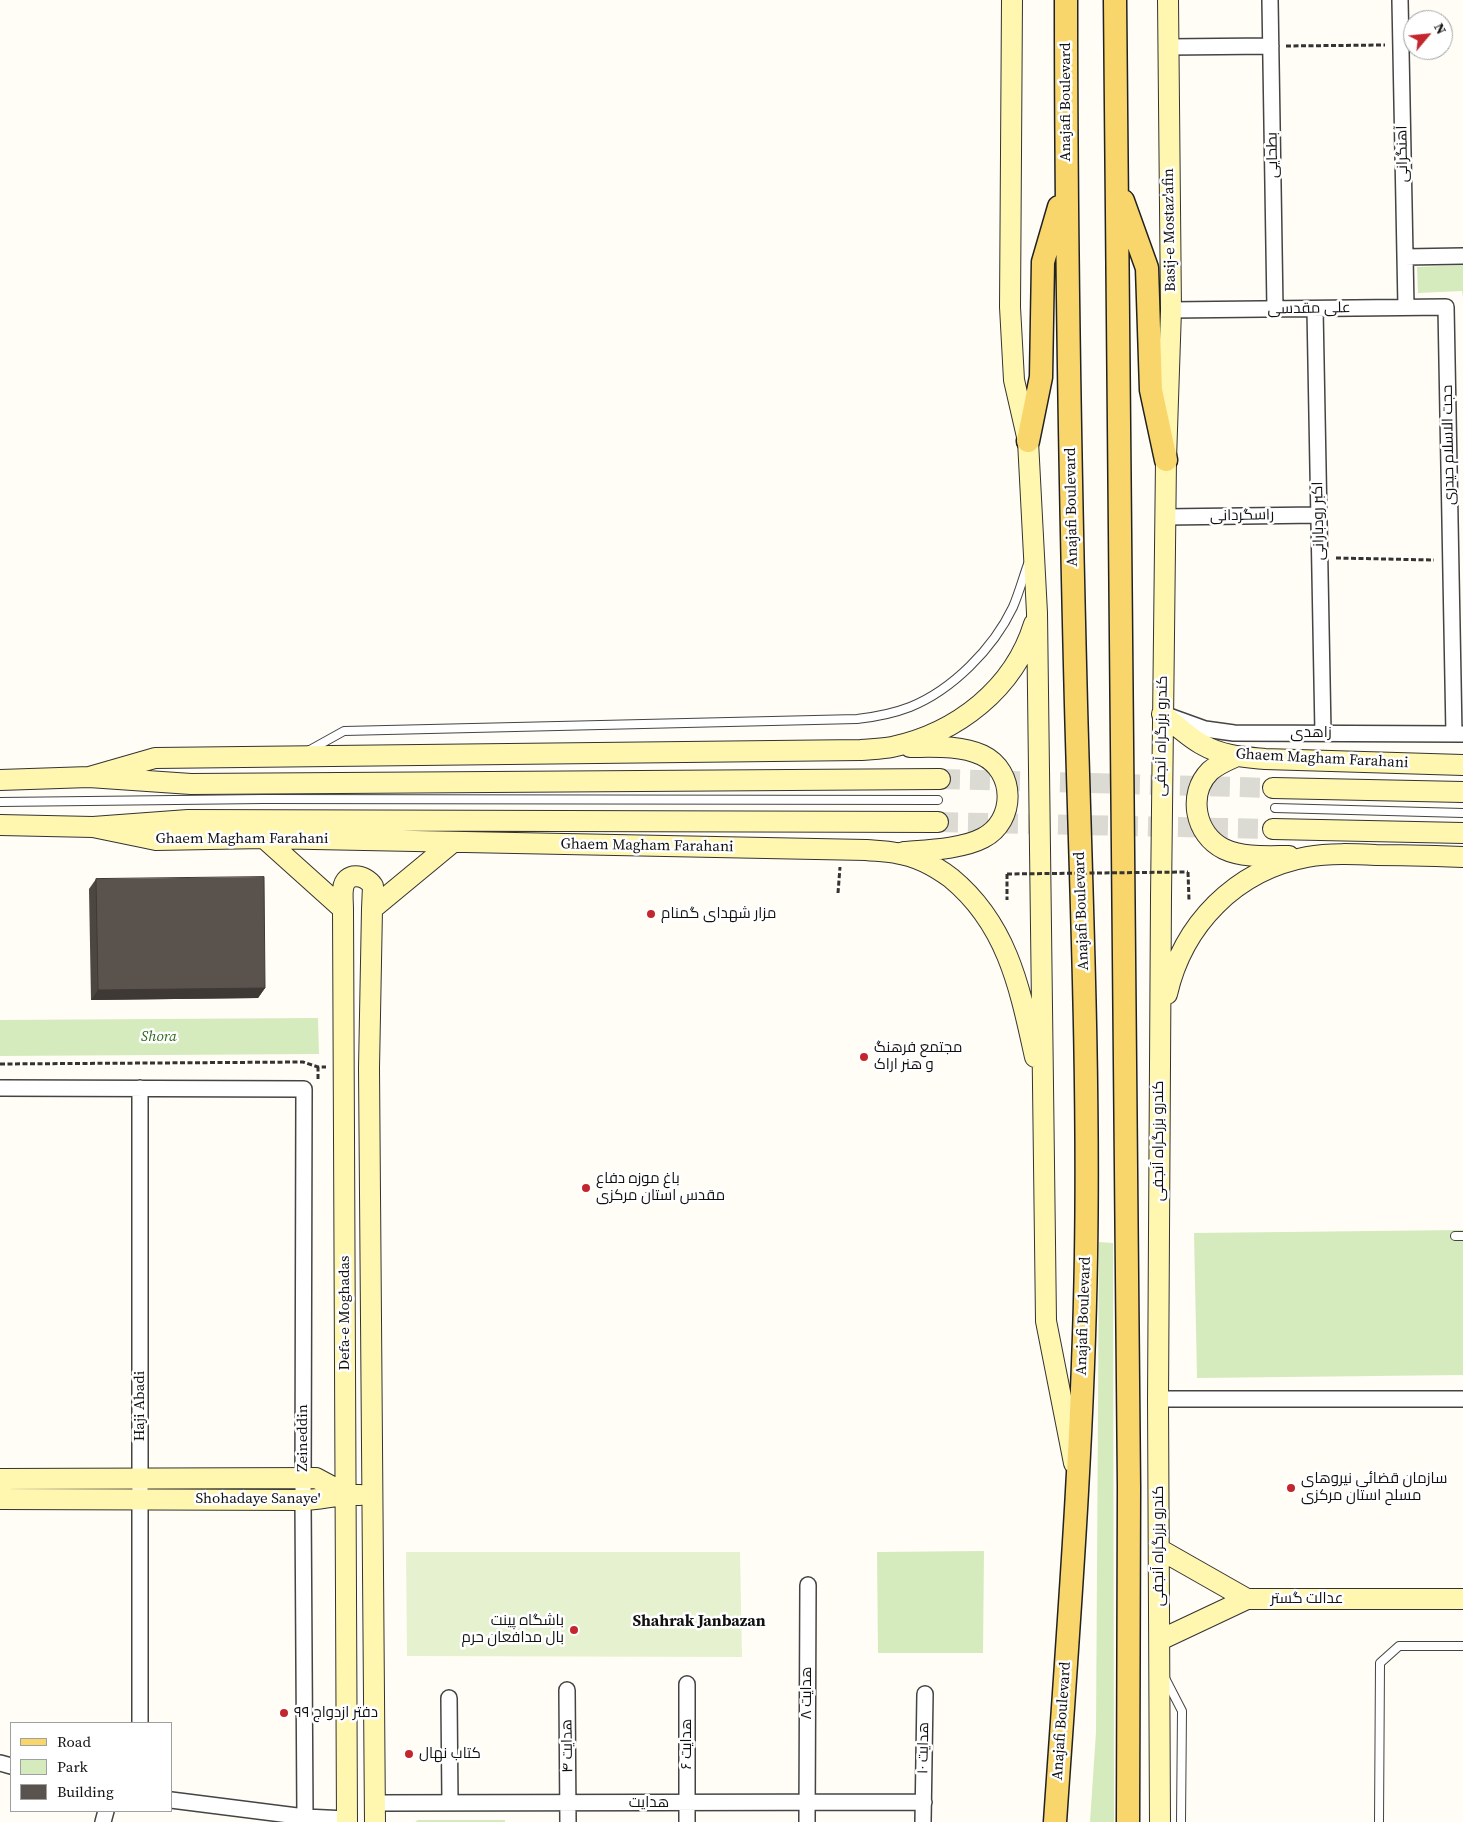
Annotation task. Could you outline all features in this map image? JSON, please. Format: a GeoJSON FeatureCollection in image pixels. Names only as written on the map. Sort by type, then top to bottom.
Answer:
{"type":"FeatureCollection","features":[{"type":"Feature","properties":{"kind":"main road","name":"Anajafi Boulevard"},"geometry":{"type":"LineString","coordinates":[[1056,1822],[1078,1485],[1086,1255],[1086,1047],[1076,701],[1066,185],[1066,0]]}},
{"type":"Feature","properties":{"kind":"main road"},"geometry":{"type":"LineString","coordinates":[[1115,0],[1129,1486],[1128,1822]]}},
{"type":"Feature","properties":{"kind":"main road"},"geometry":{"type":"LineString","coordinates":[[1117,184],[1147,268],[1151,390],[1166,460]]}},
{"type":"Feature","properties":{"kind":"main road"},"geometry":{"type":"LineString","coordinates":[[1028,441],[1041,377],[1044,262],[1066,185]]}},
{"type":"Feature","properties":{"kind":"street"},"geometry":{"type":"LineString","coordinates":[[1012,0],[1010,307],[1014,380],[1028,441],[1038,613],[1046,1321],[1078,1485]]}},
{"type":"Feature","properties":{"kind":"street","name":"Basij-e Mostaz'afin"},"geometry":{"type":"LineString","coordinates":[[1166,460],[1171,310],[1168,0]]}},
{"type":"Feature","properties":{"kind":"street","name":"بطحایی"},"geometry":{"type":"LineString","coordinates":[[1270,0],[1276,309]]}},
{"type":"Feature","properties":{"kind":"street","name":"آهنگرانی"},"geometry":{"type":"LineString","coordinates":[[1400,0],[1406,308]]}},
{"type":"Feature","properties":{"kind":"street"},"geometry":{"type":"LineString","coordinates":[[1168,47],[1271,46]]}},
{"type":"Feature","properties":{"kind":"street"},"geometry":{"type":"LineString","coordinates":[[1405,256],[1463,256]]}},
{"type":"Feature","properties":{"kind":"street","name":"علی مقدسی"},"geometry":{"type":"LineString","coordinates":[[1171,310],[1446,307]]}},
{"type":"Feature","properties":{"kind":"street","name":"حجت الاسلام حیدری"},"geometry":{"type":"LineString","coordinates":[[1446,307],[1451,560],[1459,734]]}},
{"type":"Feature","properties":{"kind":"street","name":"اکبر رودبارانی"},"geometry":{"type":"LineString","coordinates":[[1315,309],[1323,733]]}},
{"type":"Feature","properties":{"kind":"street","name":"کندرو بزرگراه آنجفی"},"geometry":{"type":"LineString","coordinates":[[1160,1822],[1158,1399],[1162,714],[1166,460]]}},
{"type":"Feature","properties":{"kind":"street","name":"راسگردانی"},"geometry":{"type":"LineString","coordinates":[[1165,517],[1319,515]]}},
{"type":"Feature","properties":{"kind":"street"},"geometry":{"type":"LineString","coordinates":[[891,747],[949,727],[982,704],[1006,677],[1022,653],[1038,613]]}},
{"type":"Feature","properties":{"kind":"street","name":"زاهدی"},"geometry":{"type":"LineString","coordinates":[[1162,714],[1205,729],[1234,733],[1459,734]]}},
{"type":"Feature","properties":{"kind":"street","name":"Ghaem Magham Farahani"},"geometry":{"type":"LineString","coordinates":[[1162,714],[1202,745],[1215,751],[1237,756],[1265,759],[1463,765]]}},
{"type":"Feature","properties":{"kind":"street"},"geometry":{"type":"LineString","coordinates":[[89,777],[155,758],[861,750],[891,747],[945,747],[974,752],[992,762],[1004,777],[1008,796],[1004,817],[991,833],[982,839],[945,848],[897,853]]}},
{"type":"Feature","properties":{"kind":"street"},"geometry":{"type":"LineString","coordinates":[[1237,756],[1210,771],[1200,788],[1196,808],[1198,818],[1208,836],[1225,849],[1258,856],[1368,855],[1463,857]]}},
{"type":"Feature","properties":{"kind":"street"},"geometry":{"type":"LineString","coordinates":[[0,780],[89,777],[191,784],[940,779]]}},
{"type":"Feature","properties":{"kind":"street","name":"Ghaem Magham Farahani"},"geometry":{"type":"LineString","coordinates":[[1273,788],[1463,792]]}},
{"type":"Feature","properties":{"kind":"street","name":"Ghaem Magham Farahani"},"geometry":{"type":"LineString","coordinates":[[0,825],[93,826],[188,820],[938,822]]}},
{"type":"Feature","properties":{"kind":"street","name":"Ghaem Magham Farahani"},"geometry":{"type":"LineString","coordinates":[[93,826],[156,840],[264,838],[842,850],[897,853],[927,863],[945,874],[977,903],[989,920],[1009,957],[1016,977],[1044,1098]]}},
{"type":"Feature","properties":{"kind":"street"},"geometry":{"type":"LineString","coordinates":[[1273,828],[1463,833]]}},
{"type":"Feature","properties":{"kind":"street"},"geometry":{"type":"LineString","coordinates":[[264,838],[343,909]]}},
{"type":"Feature","properties":{"kind":"street"},"geometry":{"type":"LineString","coordinates":[[372,909],[453,842]]}},
{"type":"Feature","properties":{"kind":"street"},"geometry":{"type":"LineString","coordinates":[[1160,1023],[1171,976],[1179,955],[1203,917],[1218,901],[1251,877],[1282,864],[1308,857]]}},
{"type":"Feature","properties":{"kind":"street","name":"Defa-e Moghadas"},"geometry":{"type":"LineString","coordinates":[[347,1820],[343,909],[344,884],[351,877],[356,876],[366,878],[373,886],[369,1078],[375,1813]]}},
{"type":"Feature","properties":{"kind":"street"},"geometry":{"type":"LineString","coordinates":[[0,1088],[140,1088]]}},
{"type":"Feature","properties":{"kind":"street","name":"Zeineddin"},"geometry":{"type":"LineString","coordinates":[[140,1088],[304,1089],[303,1500],[305,1817]]}},
{"type":"Feature","properties":{"kind":"street","name":"Haji Abadi"},"geometry":{"type":"LineString","coordinates":[[140,1088],[140,1722]]}},
{"type":"Feature","properties":{"kind":"street"},"geometry":{"type":"LineString","coordinates":[[1158,1399],[1463,1399]]}},
{"type":"Feature","properties":{"kind":"street","name":"Shohadaye Sanaye'"},"geometry":{"type":"LineString","coordinates":[[0,1479],[316,1478],[346,1494]]}},
{"type":"Feature","properties":{"kind":"street"},"geometry":{"type":"LineString","coordinates":[[346,1494],[372,1496]]}},
{"type":"Feature","properties":{"kind":"street","name":"Shohadaye Sanaye'"},"geometry":{"type":"LineString","coordinates":[[0,1499],[321,1500],[346,1494]]}},
{"type":"Feature","properties":{"kind":"street"},"geometry":{"type":"LineString","coordinates":[[1159,1549],[1246,1599]]}},
{"type":"Feature","properties":{"kind":"street","name":"هدایت ۸"},"geometry":{"type":"LineString","coordinates":[[807,1822],[808,1584]]}},
{"type":"Feature","properties":{"kind":"street","name":"عدالت گستر"},"geometry":{"type":"LineString","coordinates":[[1160,1640],[1246,1599],[1463,1598]]}},
{"type":"Feature","properties":{"kind":"street","name":"هدایت ۶"},"geometry":{"type":"LineString","coordinates":[[687,1684],[687,1822]]}},
{"type":"Feature","properties":{"kind":"street","name":"هدایت ۴"},"geometry":{"type":"LineString","coordinates":[[567,1690],[568,1822]]}},
{"type":"Feature","properties":{"kind":"street","name":"هدایت ۱۰"},"geometry":{"type":"LineString","coordinates":[[923,1822],[924,1694]]}},
{"type":"Feature","properties":{"kind":"street"},"geometry":{"type":"LineString","coordinates":[[449,1698],[450,1803]]}},
{"type":"Feature","properties":{"kind":"street"},"geometry":{"type":"LineString","coordinates":[[172,1800],[247,1816],[347,1820]]}},
{"type":"Feature","properties":{"kind":"street","name":"هدایت"},"geometry":{"type":"LineString","coordinates":[[375,1813],[450,1803],[924,1802]]}},
{"type":"Feature","properties":{"kind":"lane"},"geometry":{"type":"LineString","coordinates":[[299,756],[344,731],[857,719],[887,715],[911,707],[949,684],[968,669],[985,650],[1013,607],[1034,548]]}},
{"type":"Feature","properties":{"kind":"lane"},"geometry":{"type":"LineString","coordinates":[[0,802],[263,799],[938,800]]}},
{"type":"Feature","properties":{"kind":"lane"},"geometry":{"type":"LineString","coordinates":[[1275,808],[1463,813]]}},
{"type":"Feature","properties":{"kind":"lane"},"geometry":{"type":"LineString","coordinates":[[1379,1822],[1380,1663],[1399,1646],[1463,1646]]}},
{"type":"Feature","properties":{"kind":"lane"},"geometry":{"type":"LineString","coordinates":[[1160,1670],[1182,1710],[1182,1822]]}},
{"type":"Feature","properties":{"kind":"path"},"geometry":{"type":"LineString","coordinates":[[1271,46],[1401,45]]}},
{"type":"Feature","properties":{"kind":"path"},"geometry":{"type":"LineString","coordinates":[[1320,557],[1451,560]]}},
{"type":"Feature","properties":{"kind":"path"},"geometry":{"type":"LineString","coordinates":[[838,893],[842,850]]}},
{"type":"Feature","properties":{"kind":"path"},"geometry":{"type":"LineString","coordinates":[[1007,900],[1007,874],[1188,872],[1189,900]]}},
{"type":"Feature","properties":{"kind":"path"},"geometry":{"type":"LineString","coordinates":[[0,1064],[303,1062],[318,1067],[343,1067]]}},
{"type":"Feature","properties":{"kind":"green space"},"geometry":{"type":"Polygon","coordinates":[[[1463,265],[1463,297],[1462,291],[1418,293],[1417,267],[1463,265]]]}},
{"type":"Feature","properties":{"kind":"green space","name":"Shora"},"geometry":{"type":"Polygon","coordinates":[[[318,1018],[319,1054],[0,1056],[0,1020],[318,1018]]]}},
{"type":"Feature","properties":{"kind":"green space"},"geometry":{"type":"Polygon","coordinates":[[[1463,1230],[1463,1375],[1197,1378],[1194,1233],[1463,1230]]]}},
{"type":"Feature","properties":{"kind":"green space"},"geometry":{"type":"Polygon","coordinates":[[[1099,1242],[1113,1243],[1114,1822],[1090,1822],[1096,1732],[1099,1242]]]}},
{"type":"Feature","properties":{"kind":"green space"},"geometry":{"type":"Polygon","coordinates":[[[984,1551],[983,1653],[878,1653],[877,1552],[984,1551]]]}},
{"type":"Feature","properties":{"kind":"green space","name":"باشگاه پینت بال مدافعان حرم"},"geometry":{"type":"Polygon","coordinates":[[[406,1552],[740,1552],[742,1657],[407,1656],[406,1552]]]}},
{"type":"Feature","properties":{"kind":"green space"},"geometry":{"type":"Polygon","coordinates":[[[418,1820],[505,1820],[505,1822],[415,1822],[418,1820]]]}},
{"type":"Feature","properties":{"kind":"building"},"geometry":{"type":"Polygon","coordinates":[[[264,877],[265,988],[98,990],[96,879],[264,877]]]}},
{"type":"Feature","properties":{"kind":"tunnel"},"geometry":{"type":"LineString","coordinates":[[940,779],[1273,788]]}},
{"type":"Feature","properties":{"kind":"tunnel"},"geometry":{"type":"LineString","coordinates":[[938,822],[1273,829]]}},
{"type":"Feature","properties":{"kind":"place","name":"مزار شهدای گمنام"},"geometry":{"type":"Point","coordinates":[651,914]}},
{"type":"Feature","properties":{"kind":"place","name":"مجتمع فرهنگ و هنر اراک"},"geometry":{"type":"Point","coordinates":[864,1057]}},
{"type":"Feature","properties":{"kind":"place","name":"باغ موزه دفاع مقدس استان مرکزی"},"geometry":{"type":"Point","coordinates":[586,1188]}},
{"type":"Feature","properties":{"kind":"place","name":"سازمان قضائی نیروهای مسلح استان مرکزی"},"geometry":{"type":"Point","coordinates":[1291,1488]}},
{"type":"Feature","properties":{"kind":"place","name":"باشگاه پینت بال مدافعان حرم"},"geometry":{"type":"Point","coordinates":[574,1630]}},
{"type":"Feature","properties":{"kind":"place","name":"دفتر ازدواج ۹۹"},"geometry":{"type":"Point","coordinates":[284,1713]}},
{"type":"Feature","properties":{"kind":"place","name":"کتاب نهال"},"geometry":{"type":"Point","coordinates":[409,1754]}},
{"type":"Feature","properties":{"kind":"district","name":"Shahrak Janbazan"},"geometry":{"type":"Point","coordinates":[699,1622]}}]}
